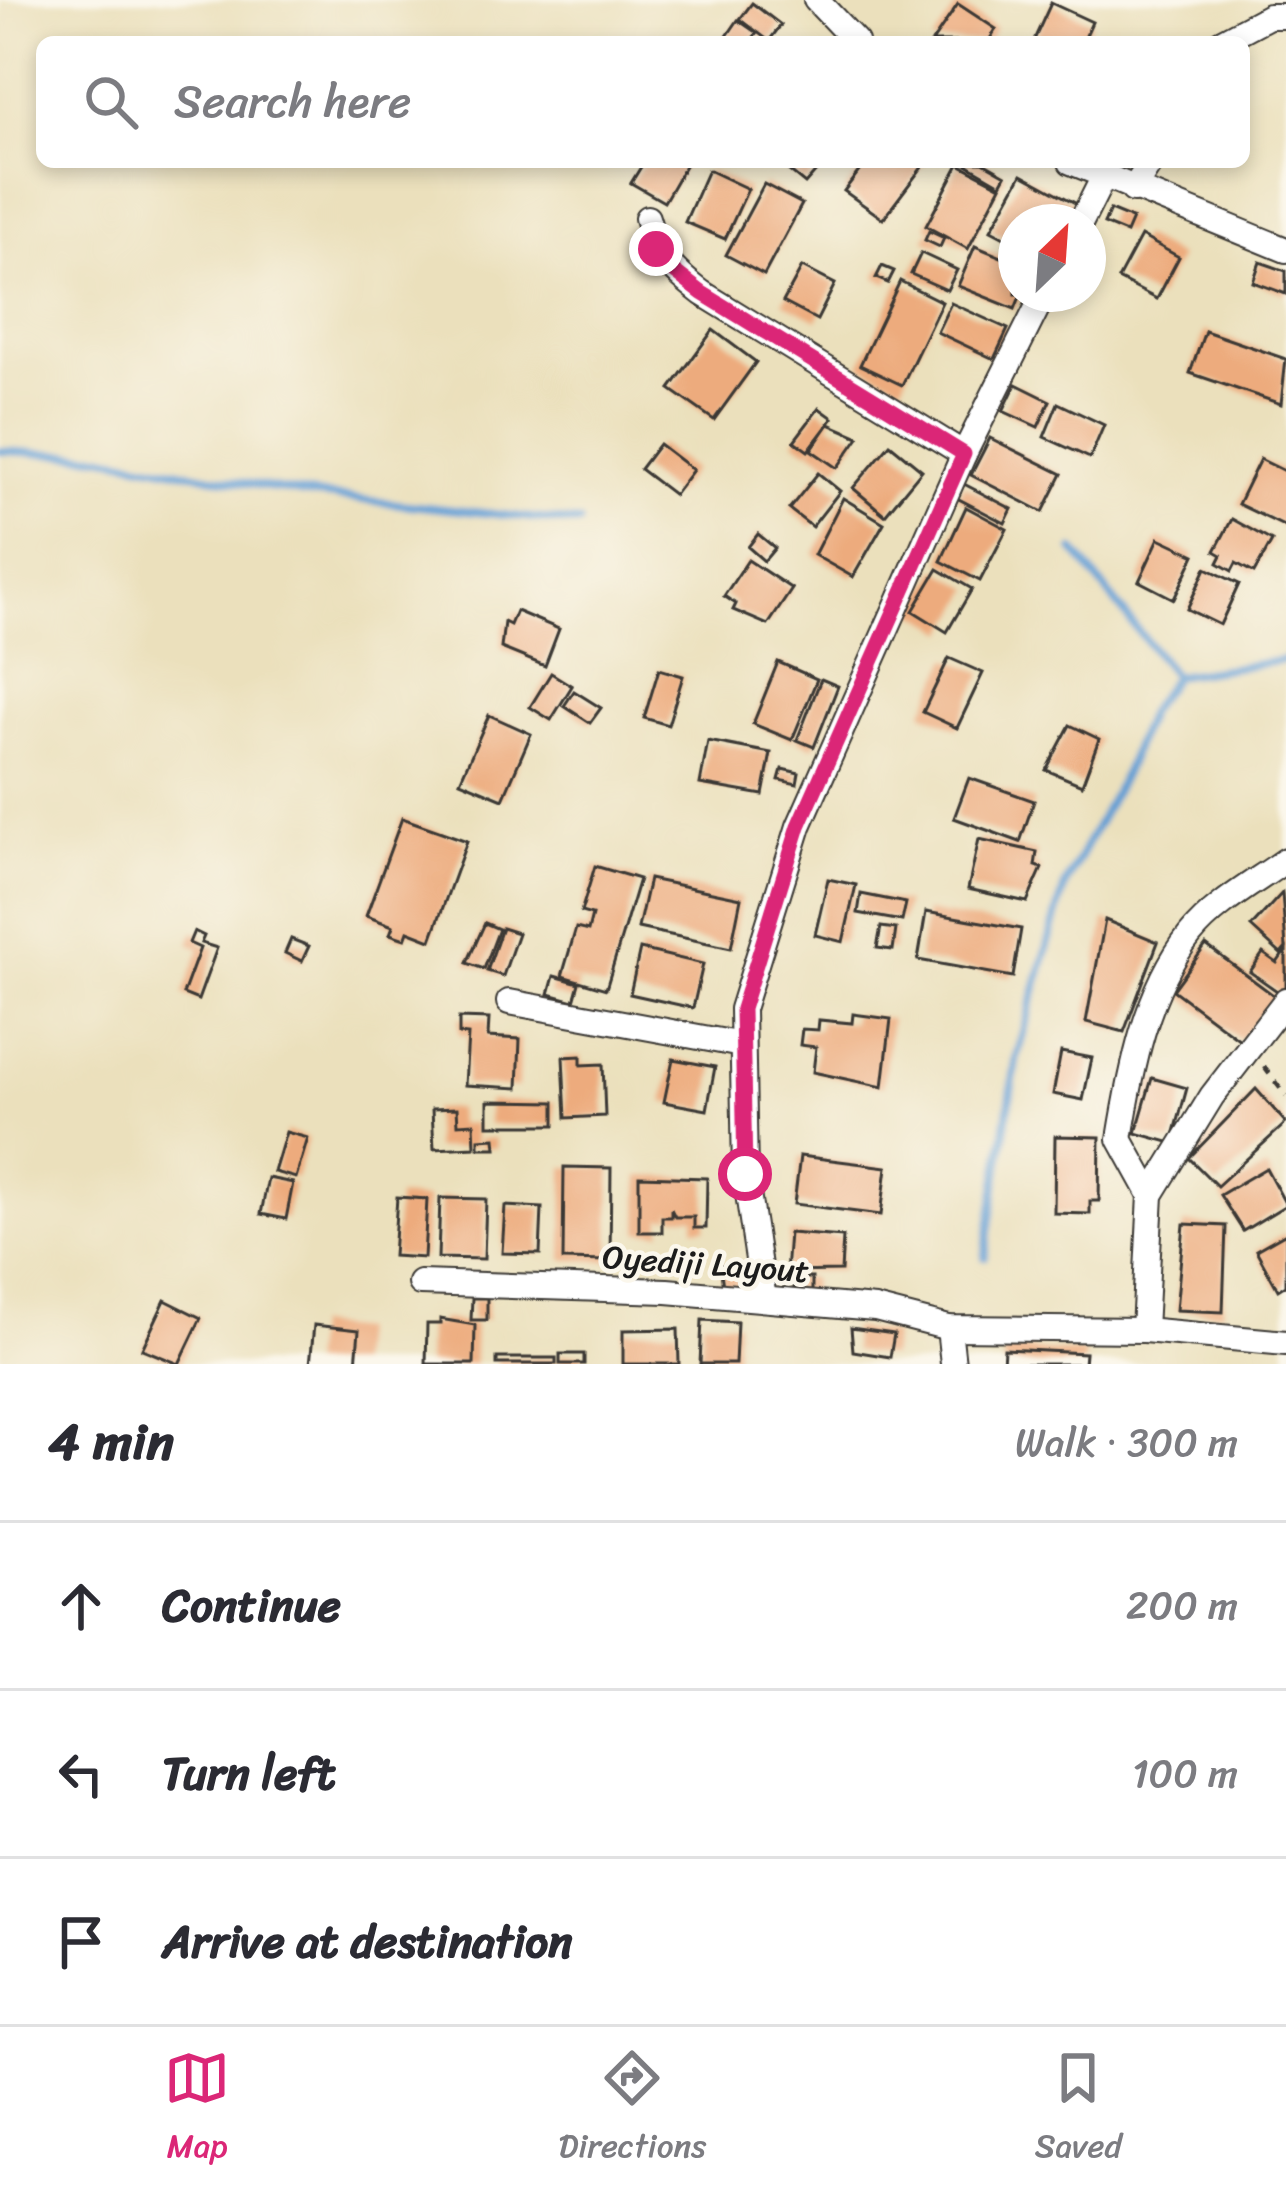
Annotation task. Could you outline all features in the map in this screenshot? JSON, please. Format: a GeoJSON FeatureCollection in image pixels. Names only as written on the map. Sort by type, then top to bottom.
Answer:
{"type":"FeatureCollection","features":[{"type":"Feature","properties":{"kind":"street"},"geometry":{"type":"LineString","coordinates":[[816,0],[850,36]]}},
{"type":"Feature","properties":{"kind":"street"},"geometry":{"type":"LineString","coordinates":[[1231,36],[1269,16],[1286,16]]}},
{"type":"Feature","properties":{"kind":"street"},"geometry":{"type":"LineString","coordinates":[[1088,168],[1286,250]]}},
{"type":"Feature","properties":{"kind":"street"},"geometry":{"type":"LineString","coordinates":[[1133,190],[1146,168]]}},
{"type":"Feature","properties":{"kind":"street"},"geometry":{"type":"LineString","coordinates":[[1090,204],[1105,174]]}},
{"type":"Feature","properties":{"kind":"street"},"geometry":{"type":"LineString","coordinates":[[647,218],[663,259],[702,293],[964,454]]}},
{"type":"Feature","properties":{"kind":"street"},"geometry":{"type":"LineString","coordinates":[[764,1299],[745,1174],[742,1009],[799,826],[964,454],[1035,312]]}},
{"type":"Feature","properties":{"kind":"street"},"geometry":{"type":"LineString","coordinates":[[1151,1195],[1120,1139],[1152,1006],[1188,937],[1216,909],[1286,860]]}},
{"type":"Feature","properties":{"kind":"street"},"geometry":{"type":"LineString","coordinates":[[1144,1330],[1151,1195],[1248,1046],[1286,1000]]}},
{"type":"Feature","properties":{"kind":"street"},"geometry":{"type":"LineString","coordinates":[[509,1002],[742,1045]]}},
{"type":"Feature","properties":{"kind":"street","name":"Oyediji Layout"},"geometry":{"type":"LineString","coordinates":[[420,1283],[668,1291],[875,1310],[949,1328],[1144,1330],[1286,1343]]}},
{"type":"Feature","properties":{"kind":"street"},"geometry":{"type":"LineString","coordinates":[[949,1328],[953,1364]]}},
{"type":"Feature","properties":{"kind":"street"},"geometry":{"type":"LineString","coordinates":[[1243,1364],[1246,1337]]}},
{"type":"Feature","properties":{"kind":"path"},"geometry":{"type":"LineString","coordinates":[[1248,1046],[1286,1096]]}},
{"type":"Feature","properties":{"kind":"building"},"geometry":{"type":"Polygon","coordinates":[[[752,3],[781,25],[773,36],[762,36],[740,19],[752,3]]]}},
{"type":"Feature","properties":{"kind":"building"},"geometry":{"type":"Polygon","coordinates":[[[1051,3],[1092,22],[1086,36],[1036,36],[1051,3]]]}},
{"type":"Feature","properties":{"kind":"building"},"geometry":{"type":"Polygon","coordinates":[[[958,4],[996,29],[992,36],[936,36],[958,4]]]}},
{"type":"Feature","properties":{"kind":"building"},"geometry":{"type":"Polygon","coordinates":[[[738,20],[757,33],[755,36],[727,36],[738,20]]]}},
{"type":"Feature","properties":{"kind":"building"},"geometry":{"type":"Polygon","coordinates":[[[640,168],[684,168],[664,202],[631,183],[640,168]]]}},
{"type":"Feature","properties":{"kind":"building"},"geometry":{"type":"Polygon","coordinates":[[[785,168],[819,168],[805,184],[785,168]]]}},
{"type":"Feature","properties":{"kind":"building"},"geometry":{"type":"Polygon","coordinates":[[[861,168],[921,168],[883,219],[844,191],[861,168]]]}},
{"type":"Feature","properties":{"kind":"building"},"geometry":{"type":"Polygon","coordinates":[[[957,168],[967,168],[1001,186],[968,249],[926,226],[957,168]]]}},
{"type":"Feature","properties":{"kind":"building"},"geometry":{"type":"Polygon","coordinates":[[[973,168],[994,168],[1006,175],[1001,184],[973,168]]]}},
{"type":"Feature","properties":{"kind":"building"},"geometry":{"type":"Polygon","coordinates":[[[708,170],[748,189],[725,239],[685,222],[708,170]]]}},
{"type":"Feature","properties":{"kind":"building"},"geometry":{"type":"Polygon","coordinates":[[[1022,174],[1077,204],[1005,204],[1022,174]]]}},
{"type":"Feature","properties":{"kind":"building"},"geometry":{"type":"Polygon","coordinates":[[[764,184],[802,204],[764,275],[726,255],[764,184]]]}},
{"type":"Feature","properties":{"kind":"building"},"geometry":{"type":"Polygon","coordinates":[[[1110,210],[1132,219],[1126,233],[1106,225],[1110,210]]]}},
{"type":"Feature","properties":{"kind":"building"},"geometry":{"type":"Polygon","coordinates":[[[929,231],[944,238],[940,247],[925,240],[929,231]]]}},
{"type":"Feature","properties":{"kind":"building"},"geometry":{"type":"Polygon","coordinates":[[[1141,236],[1179,257],[1157,299],[1118,279],[1141,236]]]}},
{"type":"Feature","properties":{"kind":"building"},"geometry":{"type":"Polygon","coordinates":[[[975,246],[998,256],[998,302],[958,286],[975,246]]]}},
{"type":"Feature","properties":{"kind":"building"},"geometry":{"type":"Polygon","coordinates":[[[921,253],[957,270],[947,290],[911,274],[921,253]]]}},
{"type":"Feature","properties":{"kind":"building"},"geometry":{"type":"Polygon","coordinates":[[[1260,262],[1286,271],[1286,294],[1253,282],[1260,262]]]}},
{"type":"Feature","properties":{"kind":"building"},"geometry":{"type":"Polygon","coordinates":[[[882,266],[894,271],[888,283],[876,278],[882,266]]]}},
{"type":"Feature","properties":{"kind":"building"},"geometry":{"type":"Polygon","coordinates":[[[802,267],[835,284],[817,320],[783,302],[802,267]]]}},
{"type":"Feature","properties":{"kind":"building"},"geometry":{"type":"Polygon","coordinates":[[[900,281],[942,302],[902,385],[860,365],[900,281]]]}},
{"type":"Feature","properties":{"kind":"building"},"geometry":{"type":"Polygon","coordinates":[[[951,303],[1008,329],[994,359],[937,332],[951,303]]]}},
{"type":"Feature","properties":{"kind":"building"},"geometry":{"type":"Polygon","coordinates":[[[713,330],[756,362],[714,420],[670,389],[713,330]]]}},
{"type":"Feature","properties":{"kind":"building"},"geometry":{"type":"Polygon","coordinates":[[[1205,331],[1286,359],[1281,404],[1190,373],[1205,331]]]}},
{"type":"Feature","properties":{"kind":"building"},"geometry":{"type":"Polygon","coordinates":[[[1016,384],[1050,401],[1038,427],[1003,411],[1016,384]]]}},
{"type":"Feature","properties":{"kind":"building"},"geometry":{"type":"Polygon","coordinates":[[[1058,403],[1104,425],[1090,458],[1044,437],[1058,403]]]}},
{"type":"Feature","properties":{"kind":"building"},"geometry":{"type":"Polygon","coordinates":[[[819,408],[833,418],[808,451],[794,441],[819,408]]]}},
{"type":"Feature","properties":{"kind":"building"},"geometry":{"type":"Polygon","coordinates":[[[829,424],[859,437],[837,468],[811,450],[829,424]]]}},
{"type":"Feature","properties":{"kind":"building"},"geometry":{"type":"Polygon","coordinates":[[[990,438],[1062,474],[1043,512],[971,475],[990,438]]]}},
{"type":"Feature","properties":{"kind":"building"},"geometry":{"type":"Polygon","coordinates":[[[659,444],[693,470],[674,495],[640,469],[659,444]]]}},
{"type":"Feature","properties":{"kind":"building"},"geometry":{"type":"Polygon","coordinates":[[[890,444],[922,470],[885,515],[853,488],[890,444]]]}},
{"type":"Feature","properties":{"kind":"building"},"geometry":{"type":"Polygon","coordinates":[[[1260,459],[1286,472],[1286,527],[1238,504],[1260,459]]]}},
{"type":"Feature","properties":{"kind":"building"},"geometry":{"type":"Polygon","coordinates":[[[818,473],[840,491],[812,527],[789,509],[818,473]]]}},
{"type":"Feature","properties":{"kind":"building"},"geometry":{"type":"Polygon","coordinates":[[[964,484],[1012,509],[1005,523],[957,498],[964,484]]]}},
{"type":"Feature","properties":{"kind":"building"},"geometry":{"type":"Polygon","coordinates":[[[843,498],[884,523],[853,577],[814,555],[843,498]]]}},
{"type":"Feature","properties":{"kind":"building"},"geometry":{"type":"Polygon","coordinates":[[[966,507],[1007,529],[980,581],[941,561],[966,507]]]}},
{"type":"Feature","properties":{"kind":"building"},"geometry":{"type":"Polygon","coordinates":[[[1232,519],[1272,541],[1254,573],[1236,563],[1232,571],[1218,563],[1222,555],[1215,551],[1232,519]]]}},
{"type":"Feature","properties":{"kind":"building"},"geometry":{"type":"Polygon","coordinates":[[[758,534],[775,548],[764,561],[748,547],[758,534]]]}},
{"type":"Feature","properties":{"kind":"building"},"geometry":{"type":"Polygon","coordinates":[[[1159,538],[1195,555],[1174,599],[1139,581],[1159,538]]]}},
{"type":"Feature","properties":{"kind":"building"},"geometry":{"type":"Polygon","coordinates":[[[748,560],[792,589],[768,625],[733,610],[736,604],[724,596],[748,560]]]}},
{"type":"Feature","properties":{"kind":"building"},"geometry":{"type":"Polygon","coordinates":[[[1206,568],[1239,584],[1220,625],[1187,609],[1206,568]]]}},
{"type":"Feature","properties":{"kind":"building"},"geometry":{"type":"Polygon","coordinates":[[[938,569],[972,589],[947,632],[913,611],[938,569]]]}},
{"type":"Feature","properties":{"kind":"building"},"geometry":{"type":"Polygon","coordinates":[[[516,611],[559,629],[545,666],[501,648],[504,622],[510,625],[516,611]]]}},
{"type":"Feature","properties":{"kind":"building"},"geometry":{"type":"Polygon","coordinates":[[[949,658],[983,673],[957,728],[923,712],[949,658]]]}},
{"type":"Feature","properties":{"kind":"building"},"geometry":{"type":"Polygon","coordinates":[[[778,662],[817,679],[792,740],[753,724],[778,662]]]}},
{"type":"Feature","properties":{"kind":"building"},"geometry":{"type":"Polygon","coordinates":[[[659,669],[683,676],[668,725],[644,718],[659,669]]]}},
{"type":"Feature","properties":{"kind":"building"},"geometry":{"type":"Polygon","coordinates":[[[551,673],[572,686],[551,720],[530,707],[551,673]]]}},
{"type":"Feature","properties":{"kind":"building"},"geometry":{"type":"Polygon","coordinates":[[[821,679],[838,686],[814,747],[797,740],[821,679]]]}},
{"type":"Feature","properties":{"kind":"building"},"geometry":{"type":"Polygon","coordinates":[[[574,691],[601,708],[590,723],[564,706],[574,691]]]}},
{"type":"Feature","properties":{"kind":"building"},"geometry":{"type":"Polygon","coordinates":[[[489,715],[531,734],[503,799],[460,781],[489,715]]]}},
{"type":"Feature","properties":{"kind":"building"},"geometry":{"type":"Polygon","coordinates":[[[1070,725],[1099,739],[1082,785],[1046,770],[1070,725]]]}},
{"type":"Feature","properties":{"kind":"building"},"geometry":{"type":"Polygon","coordinates":[[[708,741],[771,753],[763,795],[700,784],[708,741]]]}},
{"type":"Feature","properties":{"kind":"building"},"geometry":{"type":"Polygon","coordinates":[[[782,769],[799,773],[797,784],[779,780],[782,769]]]}},
{"type":"Feature","properties":{"kind":"building"},"geometry":{"type":"Polygon","coordinates":[[[969,778],[1034,801],[1020,842],[954,818],[969,778]]]}},
{"type":"Feature","properties":{"kind":"building"},"geometry":{"type":"Polygon","coordinates":[[[402,818],[467,841],[431,940],[408,931],[405,939],[390,934],[393,926],[366,916],[402,818]]]}},
{"type":"Feature","properties":{"kind":"building"},"geometry":{"type":"Polygon","coordinates":[[[979,839],[1037,852],[1035,866],[1042,868],[1027,902],[968,889],[979,839]]]}},
{"type":"Feature","properties":{"kind":"building"},"geometry":{"type":"Polygon","coordinates":[[[595,866],[639,879],[606,989],[562,976],[576,928],[588,931],[592,915],[581,912],[595,866]]]}},
{"type":"Feature","properties":{"kind":"building"},"geometry":{"type":"Polygon","coordinates":[[[649,879],[741,898],[731,948],[638,928],[649,879]]]}},
{"type":"Feature","properties":{"kind":"building"},"geometry":{"type":"Polygon","coordinates":[[[828,879],[856,885],[843,942],[815,935],[828,879]]]}},
{"type":"Feature","properties":{"kind":"building"},"geometry":{"type":"Polygon","coordinates":[[[1282,893],[1286,948],[1281,954],[1251,927],[1282,893]]]}},
{"type":"Feature","properties":{"kind":"building"},"geometry":{"type":"Polygon","coordinates":[[[861,894],[906,903],[902,921],[858,913],[861,894]]]}},
{"type":"Feature","properties":{"kind":"building"},"geometry":{"type":"Polygon","coordinates":[[[926,912],[1021,929],[1013,977],[918,960],[926,912]]]}},
{"type":"Feature","properties":{"kind":"building"},"geometry":{"type":"Polygon","coordinates":[[[1105,920],[1158,942],[1124,1032],[1086,1022],[1105,920]]]}},
{"type":"Feature","properties":{"kind":"building"},"geometry":{"type":"Polygon","coordinates":[[[485,923],[499,929],[484,969],[467,963],[485,923]]]}},
{"type":"Feature","properties":{"kind":"building"},"geometry":{"type":"Polygon","coordinates":[[[881,927],[896,929],[893,950],[877,948],[881,927]]]}},
{"type":"Feature","properties":{"kind":"building"},"geometry":{"type":"Polygon","coordinates":[[[502,928],[518,933],[503,976],[487,971],[502,928]]]}},
{"type":"Feature","properties":{"kind":"building"},"geometry":{"type":"Polygon","coordinates":[[[194,931],[204,936],[201,943],[217,948],[198,1000],[183,994],[200,948],[189,943],[194,931]]]}},
{"type":"Feature","properties":{"kind":"building"},"geometry":{"type":"Polygon","coordinates":[[[291,939],[309,946],[302,961],[285,953],[291,939]]]}},
{"type":"Feature","properties":{"kind":"building"},"geometry":{"type":"Polygon","coordinates":[[[1206,945],[1276,997],[1240,1040],[1173,990],[1206,945]]]}},
{"type":"Feature","properties":{"kind":"building"},"geometry":{"type":"Polygon","coordinates":[[[640,949],[703,964],[693,1008],[630,994],[640,949]]]}},
{"type":"Feature","properties":{"kind":"building"},"geometry":{"type":"Polygon","coordinates":[[[1286,950],[1284,996],[1250,972],[1263,953],[1277,963],[1286,950]]]}},
{"type":"Feature","properties":{"kind":"building"},"geometry":{"type":"Polygon","coordinates":[[[554,976],[579,983],[574,1001],[549,994],[554,976]]]}},
{"type":"Feature","properties":{"kind":"building"},"geometry":{"type":"Polygon","coordinates":[[[853,1014],[891,1019],[883,1087],[813,1072],[816,1047],[800,1045],[802,1029],[818,1030],[819,1020],[852,1023],[853,1014]]]}},
{"type":"Feature","properties":{"kind":"building"},"geometry":{"type":"Polygon","coordinates":[[[459,1018],[489,1019],[488,1037],[520,1039],[518,1088],[465,1085],[468,1035],[459,1034],[459,1018]]]}},
{"type":"Feature","properties":{"kind":"building"},"geometry":{"type":"Polygon","coordinates":[[[1061,1052],[1092,1058],[1083,1100],[1053,1094],[1061,1052]]]}},
{"type":"Feature","properties":{"kind":"building"},"geometry":{"type":"Polygon","coordinates":[[[581,1056],[581,1065],[603,1064],[605,1116],[566,1118],[563,1057],[581,1056]]]}},
{"type":"Feature","properties":{"kind":"building"},"geometry":{"type":"Polygon","coordinates":[[[673,1059],[715,1067],[707,1110],[664,1102],[673,1059]]]}},
{"type":"Feature","properties":{"kind":"building"},"geometry":{"type":"Polygon","coordinates":[[[1152,1078],[1187,1088],[1172,1143],[1136,1133],[1152,1078]]]}},
{"type":"Feature","properties":{"kind":"building"},"geometry":{"type":"Polygon","coordinates":[[[1256,1089],[1286,1123],[1217,1186],[1189,1158],[1256,1089]]]}},
{"type":"Feature","properties":{"kind":"building"},"geometry":{"type":"Polygon","coordinates":[[[488,1101],[555,1102],[555,1125],[488,1125],[488,1101]]]}},
{"type":"Feature","properties":{"kind":"building"},"geometry":{"type":"Polygon","coordinates":[[[457,1108],[458,1124],[474,1123],[475,1147],[434,1149],[432,1109],[457,1108]]]}},
{"type":"Feature","properties":{"kind":"building"},"geometry":{"type":"Polygon","coordinates":[[[286,1132],[308,1138],[296,1178],[274,1172],[286,1132]]]}},
{"type":"Feature","properties":{"kind":"building"},"geometry":{"type":"Polygon","coordinates":[[[1055,1136],[1100,1137],[1099,1201],[1090,1201],[1090,1214],[1054,1213],[1055,1136]]]}},
{"type":"Feature","properties":{"kind":"building"},"geometry":{"type":"Polygon","coordinates":[[[495,1138],[496,1148],[479,1148],[479,1139],[495,1138]]]}},
{"type":"Feature","properties":{"kind":"building"},"geometry":{"type":"Polygon","coordinates":[[[800,1156],[887,1167],[881,1215],[794,1204],[800,1156]]]}},
{"type":"Feature","properties":{"kind":"building"},"geometry":{"type":"Polygon","coordinates":[[[564,1167],[611,1168],[610,1261],[563,1260],[564,1167]]]}},
{"type":"Feature","properties":{"kind":"building"},"geometry":{"type":"Polygon","coordinates":[[[1266,1168],[1286,1205],[1243,1231],[1220,1195],[1266,1168]]]}},
{"type":"Feature","properties":{"kind":"building"},"geometry":{"type":"Polygon","coordinates":[[[639,1176],[707,1178],[706,1228],[694,1228],[694,1217],[675,1217],[671,1209],[671,1217],[662,1217],[662,1232],[639,1232],[639,1176]]]}},
{"type":"Feature","properties":{"kind":"building"},"geometry":{"type":"Polygon","coordinates":[[[268,1178],[293,1183],[286,1219],[261,1214],[268,1178]]]}},
{"type":"Feature","properties":{"kind":"building"},"geometry":{"type":"Polygon","coordinates":[[[397,1197],[427,1199],[424,1258],[393,1256],[397,1197]]]}},
{"type":"Feature","properties":{"kind":"building"},"geometry":{"type":"Polygon","coordinates":[[[440,1198],[486,1199],[484,1259],[438,1258],[440,1198]]]}},
{"type":"Feature","properties":{"kind":"building"},"geometry":{"type":"Polygon","coordinates":[[[505,1206],[542,1208],[540,1254],[502,1253],[505,1206]]]}},
{"type":"Feature","properties":{"kind":"building"},"geometry":{"type":"Polygon","coordinates":[[[1184,1224],[1226,1226],[1223,1312],[1176,1310],[1184,1224]]]}},
{"type":"Feature","properties":{"kind":"building"},"geometry":{"type":"Polygon","coordinates":[[[789,1233],[843,1237],[841,1271],[786,1272],[789,1233]]]}},
{"type":"Feature","properties":{"kind":"building"},"geometry":{"type":"Polygon","coordinates":[[[1286,1233],[1286,1285],[1278,1290],[1256,1250],[1286,1233]]]}},
{"type":"Feature","properties":{"kind":"building"},"geometry":{"type":"Polygon","coordinates":[[[735,1263],[738,1285],[723,1287],[720,1265],[735,1263]]]}},
{"type":"Feature","properties":{"kind":"building"},"geometry":{"type":"Polygon","coordinates":[[[794,1278],[812,1278],[812,1292],[794,1291],[794,1278]]]}},
{"type":"Feature","properties":{"kind":"building"},"geometry":{"type":"Polygon","coordinates":[[[472,1298],[487,1298],[487,1320],[471,1320],[472,1298]]]}},
{"type":"Feature","properties":{"kind":"building"},"geometry":{"type":"Polygon","coordinates":[[[165,1300],[201,1318],[179,1364],[142,1349],[165,1300]]]}},
{"type":"Feature","properties":{"kind":"building"},"geometry":{"type":"Polygon","coordinates":[[[440,1319],[475,1325],[474,1364],[426,1364],[427,1324],[440,1324],[440,1319]]]}},
{"type":"Feature","properties":{"kind":"building"},"geometry":{"type":"Polygon","coordinates":[[[702,1320],[737,1322],[735,1364],[700,1364],[702,1320]]]}},
{"type":"Feature","properties":{"kind":"building"},"geometry":{"type":"Polygon","coordinates":[[[314,1325],[359,1330],[356,1364],[310,1364],[314,1325]]]}},
{"type":"Feature","properties":{"kind":"building"},"geometry":{"type":"Polygon","coordinates":[[[851,1328],[894,1334],[890,1357],[853,1351],[851,1328]]]}},
{"type":"Feature","properties":{"kind":"building"},"geometry":{"type":"Polygon","coordinates":[[[678,1329],[679,1364],[623,1364],[623,1330],[678,1329]]]}},
{"type":"Feature","properties":{"kind":"building"},"geometry":{"type":"Polygon","coordinates":[[[1004,1349],[1085,1353],[1084,1364],[1003,1364],[1004,1349]]]}},
{"type":"Feature","properties":{"kind":"building"},"geometry":{"type":"Polygon","coordinates":[[[560,1354],[584,1354],[584,1364],[560,1364],[560,1354]]]}},
{"type":"Feature","properties":{"kind":"building"},"geometry":{"type":"Polygon","coordinates":[[[497,1358],[556,1358],[556,1364],[497,1364],[497,1358]]]}},
{"type":"Feature","properties":{"kind":"waterway"},"geometry":{"type":"LineString","coordinates":[[0,451],[100,456],[305,494],[579,523]]}},
{"type":"Feature","properties":{"kind":"waterway"},"geometry":{"type":"LineString","coordinates":[[1074,550],[1174,676],[1286,660]]}},
{"type":"Feature","properties":{"kind":"waterway"},"geometry":{"type":"LineString","coordinates":[[985,1257],[1017,1056],[1065,885],[1126,770],[1148,712],[1174,676]]}},
{"type":"Feature","properties":{"kind":"route"},"geometry":{"type":"LineString","coordinates":[[656,249],[671,269],[702,293],[964,454],[799,826],[742,1009],[745,1174]]}}]}
